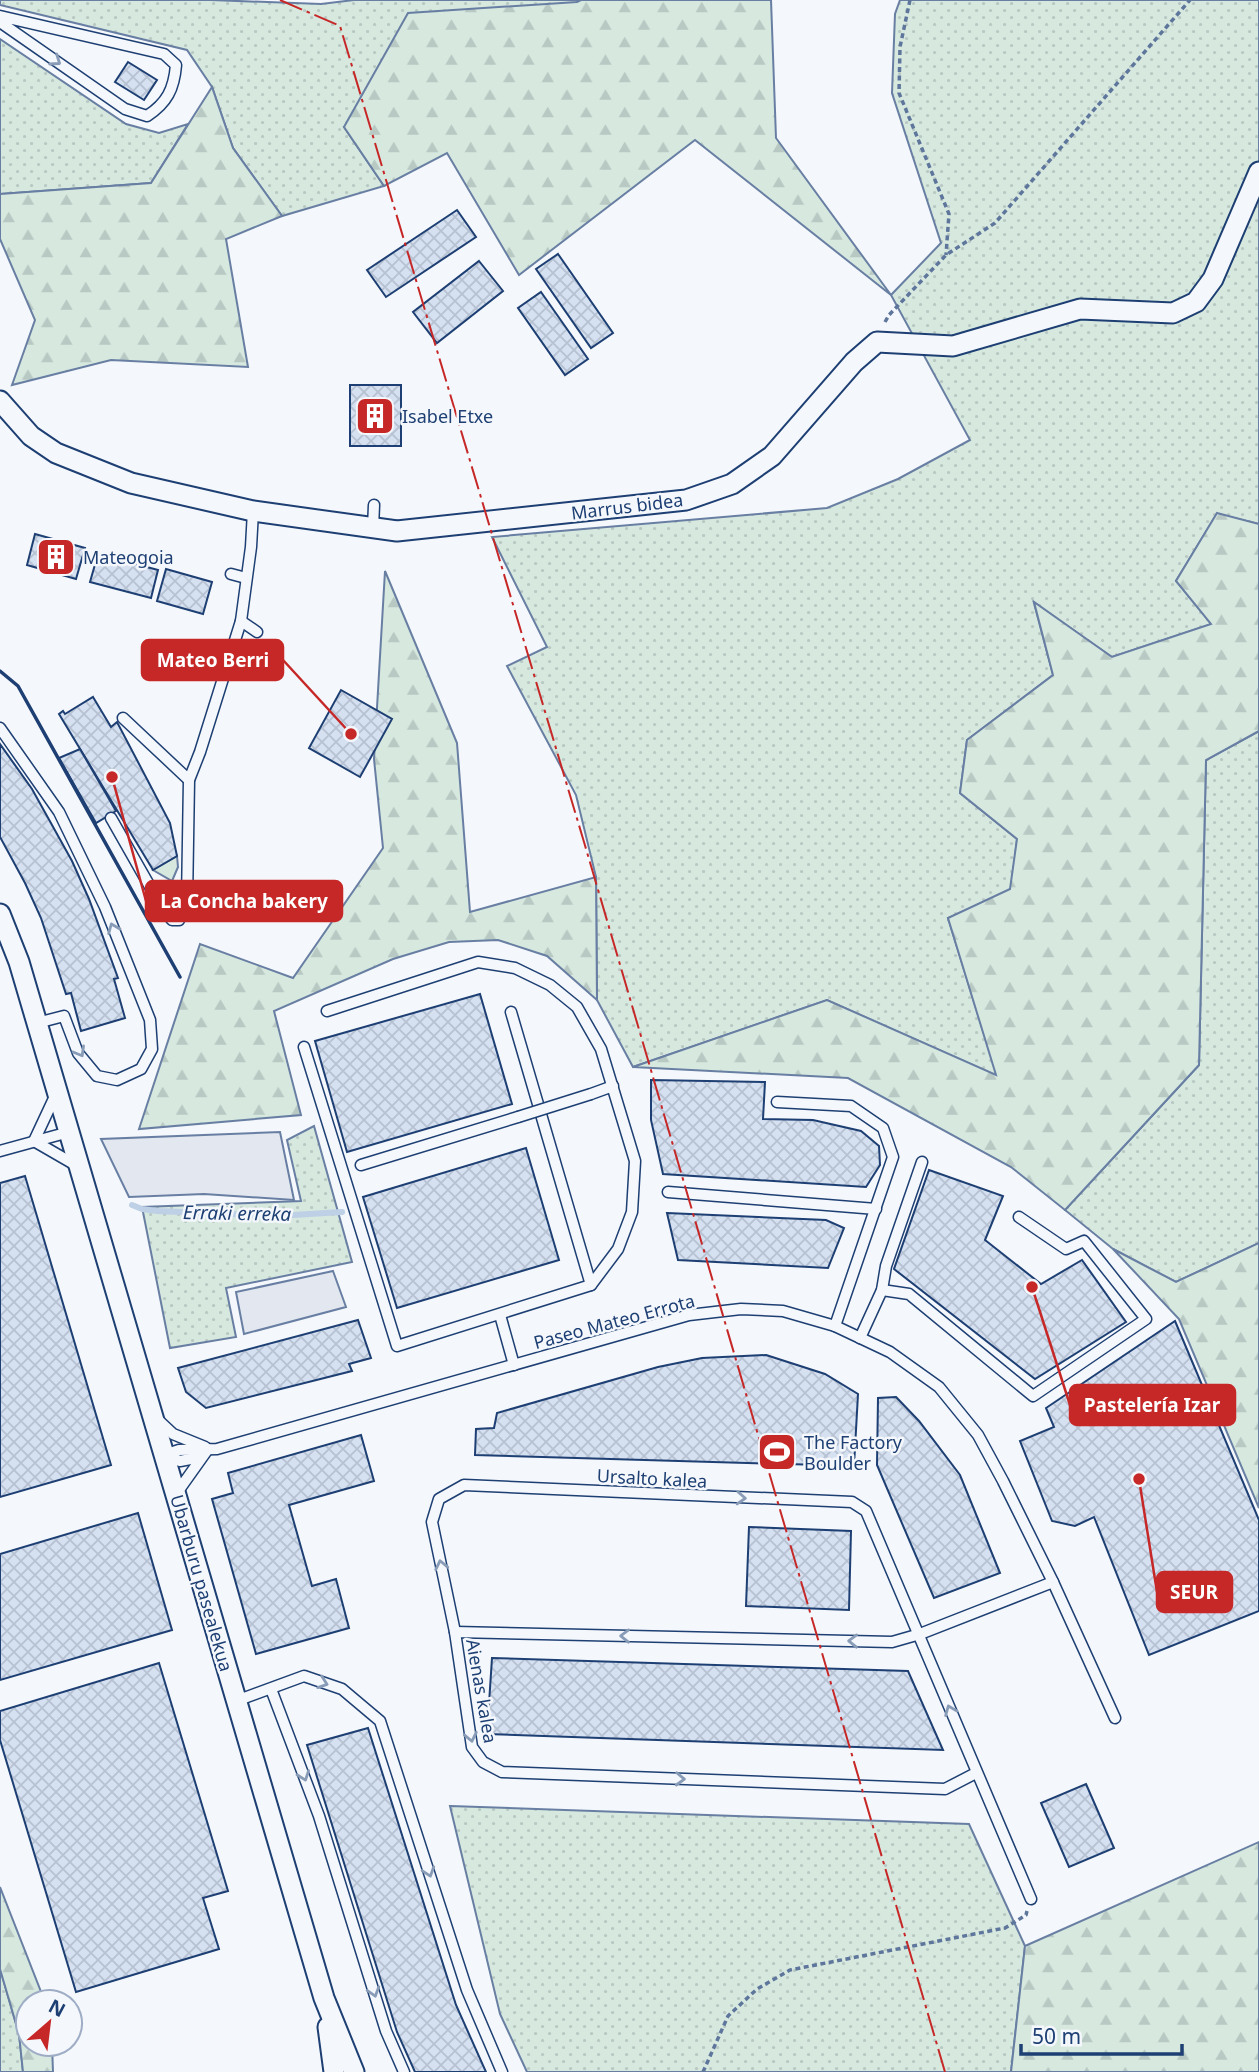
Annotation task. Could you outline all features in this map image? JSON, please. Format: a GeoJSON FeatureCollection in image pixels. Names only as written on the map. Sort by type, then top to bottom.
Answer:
{"type":"FeatureCollection","features":[{"type":"Feature","properties":{"kind":"street"},"geometry":{"type":"LineString","coordinates":[[877,342],[953,346],[1080,309],[1173,313],[1196,302],[1213,279],[1259,172]]}},
{"type":"Feature","properties":{"kind":"street","name":"Marrus bidea"},"geometry":{"type":"LineString","coordinates":[[0,401],[31,436],[56,453],[131,483],[253,511],[397,531],[686,500],[732,484],[772,456],[854,362],[877,342]]}},
{"type":"Feature","properties":{"kind":"street","name":"Ubarburu pasealekua"},"geometry":{"type":"LineString","coordinates":[[0,914],[19,962],[324,1998],[354,2072]]}},
{"type":"Feature","properties":{"kind":"street","name":"Ubarburu pasealekua"},"geometry":{"type":"LineString","coordinates":[[324,1998],[334,2072]]}},
{"type":"Feature","properties":{"kind":"lane"},"geometry":{"type":"LineString","coordinates":[[0,16],[164,54],[176,65],[175,82],[162,107],[147,116],[125,110],[0,22]]}},
{"type":"Feature","properties":{"kind":"lane"},"geometry":{"type":"LineString","coordinates":[[373,528],[374,505]]}},
{"type":"Feature","properties":{"kind":"lane"},"geometry":{"type":"LineString","coordinates":[[111,818],[161,906],[172,920],[179,920],[187,901],[188,779],[200,752],[241,621],[253,511]]}},
{"type":"Feature","properties":{"kind":"lane"},"geometry":{"type":"LineString","coordinates":[[232,574],[246,578]]}},
{"type":"Feature","properties":{"kind":"lane"},"geometry":{"type":"LineString","coordinates":[[241,621],[257,632]]}},
{"type":"Feature","properties":{"kind":"lane"},"geometry":{"type":"LineString","coordinates":[[123,718],[188,779]]}},
{"type":"Feature","properties":{"kind":"lane"},"geometry":{"type":"LineString","coordinates":[[0,728],[59,812],[105,907],[150,1020],[152,1049],[141,1069],[117,1080],[97,1076],[78,1053],[64,1016],[37,1023]]}},
{"type":"Feature","properties":{"kind":"lane"},"geometry":{"type":"LineString","coordinates":[[304,1046],[397,1346],[591,1285],[618,1249],[632,1212],[635,1161],[601,1049],[577,1007],[550,985],[514,968],[478,962],[327,1011]]}},
{"type":"Feature","properties":{"kind":"lane"},"geometry":{"type":"LineString","coordinates":[[512,1012],[591,1285]]}},
{"type":"Feature","properties":{"kind":"lane"},"geometry":{"type":"LineString","coordinates":[[361,1165],[613,1086]]}},
{"type":"Feature","properties":{"kind":"lane"},"geometry":{"type":"LineString","coordinates":[[34,1141],[57,1092]]}},
{"type":"Feature","properties":{"kind":"lane"},"geometry":{"type":"LineString","coordinates":[[777,1102],[851,1105],[883,1128],[893,1157],[835,1326]]}},
{"type":"Feature","properties":{"kind":"lane"},"geometry":{"type":"LineString","coordinates":[[0,1151],[69,1132]]}},
{"type":"Feature","properties":{"kind":"lane"},"geometry":{"type":"LineString","coordinates":[[34,1141],[79,1168]]}},
{"type":"Feature","properties":{"kind":"lane"},"geometry":{"type":"LineString","coordinates":[[860,1338],[882,1290],[886,1266],[922,1162]]}},
{"type":"Feature","properties":{"kind":"lane"},"geometry":{"type":"LineString","coordinates":[[668,1192],[876,1209]]}},
{"type":"Feature","properties":{"kind":"lane"},"geometry":{"type":"LineString","coordinates":[[882,1290],[909,1294],[1033,1396],[1146,1319],[1084,1241],[1066,1249],[1019,1217]]}},
{"type":"Feature","properties":{"kind":"lane","name":"Paseo Mateo Errota"},"geometry":{"type":"LineString","coordinates":[[164,1455],[179,1450],[205,1453],[689,1315],[741,1309],[783,1311],[835,1326],[890,1352],[939,1387],[978,1435],[1053,1582],[1115,1717]]}},
{"type":"Feature","properties":{"kind":"lane"},"geometry":{"type":"LineString","coordinates":[[500,1315],[514,1365]]}},
{"type":"Feature","properties":{"kind":"lane"},"geometry":{"type":"LineString","coordinates":[[152,1414],[173,1434],[205,1453],[176,1495]]}},
{"type":"Feature","properties":{"kind":"lane","name":"Ursalto kalea"},"geometry":{"type":"LineString","coordinates":[[455,1632],[432,1522],[439,1499],[464,1485],[852,1502],[866,1511],[1031,1899]]}},
{"type":"Feature","properties":{"kind":"lane"},"geometry":{"type":"LineString","coordinates":[[920,1634],[1053,1582]]}},
{"type":"Feature","properties":{"kind":"lane","name":"Aienas kalea"},"geometry":{"type":"LineString","coordinates":[[920,1634],[892,1642],[455,1632],[472,1747],[483,1762],[502,1772],[946,1789],[976,1773]]}},
{"type":"Feature","properties":{"kind":"lane"},"geometry":{"type":"LineString","coordinates":[[236,1701],[304,1676],[342,1689],[380,1721],[467,1990],[502,2072]]}},
{"type":"Feature","properties":{"kind":"lane"},"geometry":{"type":"LineString","coordinates":[[271,1689],[318,1816],[386,2031],[404,2072]]}},
{"type":"Feature","properties":{"kind":"path"},"geometry":{"type":"LineString","coordinates":[[911,0],[900,47],[899,93],[949,214],[946,255]]}},
{"type":"Feature","properties":{"kind":"path"},"geometry":{"type":"LineString","coordinates":[[877,342],[888,315],[946,255],[995,223],[1190,0]]}},
{"type":"Feature","properties":{"kind":"path"},"geometry":{"type":"LineString","coordinates":[[703,2072],[728,2016],[757,1989],[790,1970],[1005,1927],[1026,1915],[1031,1899]]}},
{"type":"Feature","properties":{"kind":"green space"},"geometry":{"type":"Polygon","coordinates":[[[0,0],[211,0],[321,4],[354,0],[581,0],[344,127],[384,186],[282,216],[233,148],[212,87],[187,50],[0,5],[0,0]]]}},
{"type":"Feature","properties":{"kind":"green space"},"geometry":{"type":"Polygon","coordinates":[[[581,0],[771,0],[776,138],[891,295],[695,140],[519,275],[447,153],[384,186],[344,127],[408,13],[581,0]]]}},
{"type":"Feature","properties":{"kind":"green space"},"geometry":{"type":"Polygon","coordinates":[[[900,0],[1259,0],[1259,524],[1217,514],[1176,581],[1212,624],[1112,657],[1034,603],[1053,675],[967,740],[960,793],[1017,839],[1011,890],[948,918],[997,1076],[827,1000],[633,1067],[597,1000],[596,877],[576,795],[507,666],[547,647],[492,537],[827,508],[898,479],[970,440],[891,295],[941,243],[892,93],[895,14],[900,0]]]}},
{"type":"Feature","properties":{"kind":"green space"},"geometry":{"type":"Polygon","coordinates":[[[0,39],[126,124],[159,133],[188,124],[151,183],[0,194],[0,39]]]}},
{"type":"Feature","properties":{"kind":"green space"},"geometry":{"type":"Polygon","coordinates":[[[212,87],[233,148],[282,216],[226,239],[248,367],[111,360],[12,385],[35,320],[0,239],[0,194],[151,183],[212,87]]]}},
{"type":"Feature","properties":{"kind":"green space"},"geometry":{"type":"Polygon","coordinates":[[[1217,513],[1259,524],[1259,731],[1206,760],[1199,1065],[1065,1210],[1011,1167],[848,1078],[633,1067],[827,1000],[996,1075],[948,918],[1010,889],[1017,839],[960,793],[967,740],[1053,675],[1034,602],[1112,657],[1211,624],[1176,581],[1217,513]]]}},
{"type":"Feature","properties":{"kind":"green space"},"geometry":{"type":"Polygon","coordinates":[[[385,571],[457,743],[470,912],[596,877],[597,1000],[547,956],[498,940],[449,942],[393,959],[274,1011],[301,1115],[139,1129],[200,944],[293,978],[383,848],[374,759],[385,571]]]}},
{"type":"Feature","properties":{"kind":"green space"},"geometry":{"type":"Polygon","coordinates":[[[1259,731],[1259,1243],[1176,1282],[1113,1249],[1065,1210],[1199,1065],[1206,760],[1259,731]]]}},
{"type":"Feature","properties":{"kind":"green space"},"geometry":{"type":"Polygon","coordinates":[[[177,856],[178,867],[172,881],[153,870],[177,856]]]}},
{"type":"Feature","properties":{"kind":"green space"},"geometry":{"type":"Polygon","coordinates":[[[314,1126],[352,1262],[226,1288],[236,1337],[170,1348],[142,1207],[301,1201],[287,1140],[314,1126]]]}},
{"type":"Feature","properties":{"kind":"green space"},"geometry":{"type":"Polygon","coordinates":[[[1259,1243],[1259,1508],[1179,1319],[1113,1249],[1176,1282],[1259,1243]]]}},
{"type":"Feature","properties":{"kind":"green space"},"geometry":{"type":"Polygon","coordinates":[[[450,1806],[969,1824],[1025,1946],[1011,2072],[527,2072],[500,2014],[450,1806]]]}},
{"type":"Feature","properties":{"kind":"green space"},"geometry":{"type":"Polygon","coordinates":[[[1259,1842],[1259,2072],[1011,2072],[1025,1946],[1259,1842]]]}},
{"type":"Feature","properties":{"kind":"green space"},"geometry":{"type":"Polygon","coordinates":[[[0,1887],[40,1988],[14,1988],[14,2017],[0,1969],[0,1887]]]}},
{"type":"Feature","properties":{"kind":"green space"},"geometry":{"type":"Polygon","coordinates":[[[0,1969],[14,2017],[14,2058],[22,2058],[23,2072],[0,2072],[0,1969]]]}},
{"type":"Feature","properties":{"kind":"green space"},"geometry":{"type":"Polygon","coordinates":[[[22,2058],[52,2058],[53,2072],[23,2072],[22,2058]]]}},
{"type":"Feature","properties":{"kind":"shaded area"},"geometry":{"type":"Polygon","coordinates":[[[280,1132],[294,1200],[204,1194],[129,1197],[101,1139],[280,1132]]]}},
{"type":"Feature","properties":{"kind":"shaded area"},"geometry":{"type":"Polygon","coordinates":[[[333,1271],[346,1307],[244,1334],[236,1292],[333,1271]]]}},
{"type":"Feature","properties":{"kind":"building"},"geometry":{"type":"Polygon","coordinates":[[[128,62],[157,80],[144,100],[115,82],[128,62]]]}},
{"type":"Feature","properties":{"kind":"building"},"geometry":{"type":"Polygon","coordinates":[[[457,210],[476,237],[386,297],[367,270],[457,210]]]}},
{"type":"Feature","properties":{"kind":"building"},"geometry":{"type":"Polygon","coordinates":[[[558,254],[613,333],[591,348],[536,269],[558,254]]]}},
{"type":"Feature","properties":{"kind":"building"},"geometry":{"type":"Polygon","coordinates":[[[479,261],[503,291],[437,343],[413,312],[479,261]]]}},
{"type":"Feature","properties":{"kind":"building"},"geometry":{"type":"Polygon","coordinates":[[[541,292],[588,359],[565,375],[518,308],[541,292]]]}},
{"type":"Feature","properties":{"kind":"building","name":"Isabel Etxe"},"geometry":{"type":"Polygon","coordinates":[[[350,385],[401,385],[401,446],[350,446],[350,385]]]}},
{"type":"Feature","properties":{"kind":"building","name":"Mateogoia"},"geometry":{"type":"Polygon","coordinates":[[[35,534],[85,548],[76,579],[27,565],[35,534]]]}},
{"type":"Feature","properties":{"kind":"building"},"geometry":{"type":"Polygon","coordinates":[[[98,554],[158,570],[151,598],[90,582],[98,554]]]}},
{"type":"Feature","properties":{"kind":"building"},"geometry":{"type":"Polygon","coordinates":[[[166,569],[212,582],[203,614],[157,601],[166,569]]]}},
{"type":"Feature","properties":{"kind":"building"},"geometry":{"type":"Polygon","coordinates":[[[341,690],[392,719],[360,777],[309,748],[341,690]]]}},
{"type":"Feature","properties":{"kind":"building"},"geometry":{"type":"Polygon","coordinates":[[[93,697],[111,727],[117,722],[170,823],[177,856],[153,870],[59,714],[63,711],[65,714],[93,697]]]}},
{"type":"Feature","properties":{"kind":"building"},"geometry":{"type":"Polygon","coordinates":[[[0,744],[32,789],[72,861],[118,978],[114,979],[125,1018],[81,1031],[71,993],[66,994],[41,918],[0,837],[0,744]]]}},
{"type":"Feature","properties":{"kind":"building"},"geometry":{"type":"Polygon","coordinates":[[[80,749],[116,811],[96,823],[59,758],[80,749]]]}},
{"type":"Feature","properties":{"kind":"building"},"geometry":{"type":"Polygon","coordinates":[[[480,994],[512,1104],[347,1152],[315,1041],[480,994]]]}},
{"type":"Feature","properties":{"kind":"building"},"geometry":{"type":"Polygon","coordinates":[[[651,1080],[765,1082],[763,1119],[813,1120],[861,1131],[879,1146],[880,1165],[866,1187],[663,1174],[651,1120],[651,1080]]]}},
{"type":"Feature","properties":{"kind":"building"},"geometry":{"type":"Polygon","coordinates":[[[526,1148],[559,1260],[397,1308],[363,1197],[526,1148]]]}},
{"type":"Feature","properties":{"kind":"building"},"geometry":{"type":"Polygon","coordinates":[[[929,1170],[1003,1196],[985,1240],[1041,1284],[1082,1260],[1126,1322],[1035,1379],[894,1269],[929,1170]]]}},
{"type":"Feature","properties":{"kind":"building"},"geometry":{"type":"Polygon","coordinates":[[[25,1176],[111,1465],[0,1497],[0,1183],[25,1176]]]}},
{"type":"Feature","properties":{"kind":"building"},"geometry":{"type":"Polygon","coordinates":[[[667,1213],[826,1220],[844,1228],[828,1268],[678,1260],[667,1213]]]}},
{"type":"Feature","properties":{"kind":"building"},"geometry":{"type":"Polygon","coordinates":[[[358,1320],[371,1358],[349,1364],[352,1371],[206,1408],[186,1392],[178,1368],[358,1320]]]}},
{"type":"Feature","properties":{"kind":"building"},"geometry":{"type":"Polygon","coordinates":[[[1175,1321],[1259,1520],[1259,1611],[1149,1655],[1094,1517],[1075,1526],[1052,1521],[1020,1441],[1054,1427],[1046,1408],[1175,1321]]]}},
{"type":"Feature","properties":{"kind":"building"},"geometry":{"type":"Polygon","coordinates":[[[766,1355],[825,1374],[858,1394],[854,1466],[475,1455],[476,1429],[494,1428],[497,1413],[658,1367],[702,1358],[766,1355]]]}},
{"type":"Feature","properties":{"kind":"building"},"geometry":{"type":"Polygon","coordinates":[[[896,1397],[919,1421],[960,1475],[1000,1573],[934,1598],[877,1465],[878,1398],[896,1397]]]}},
{"type":"Feature","properties":{"kind":"building"},"geometry":{"type":"Polygon","coordinates":[[[361,1435],[374,1481],[289,1505],[312,1586],[336,1579],[349,1628],[256,1654],[212,1499],[233,1493],[228,1473],[361,1435]]]}},
{"type":"Feature","properties":{"kind":"building"},"geometry":{"type":"Polygon","coordinates":[[[138,1513],[172,1630],[0,1680],[0,1554],[138,1513]]]}},
{"type":"Feature","properties":{"kind":"building"},"geometry":{"type":"Polygon","coordinates":[[[749,1527],[851,1531],[849,1610],[746,1606],[749,1527]]]}},
{"type":"Feature","properties":{"kind":"building"},"geometry":{"type":"Polygon","coordinates":[[[492,1658],[908,1671],[943,1750],[487,1734],[492,1658]]]}},
{"type":"Feature","properties":{"kind":"building"},"geometry":{"type":"Polygon","coordinates":[[[159,1663],[228,1891],[203,1898],[219,1949],[84,1990],[75,1988],[0,1740],[0,1711],[159,1663]]]}},
{"type":"Feature","properties":{"kind":"building"},"geometry":{"type":"Polygon","coordinates":[[[368,1728],[456,2005],[486,2072],[415,2072],[397,2032],[307,1745],[368,1728]]]}},
{"type":"Feature","properties":{"kind":"building"},"geometry":{"type":"Polygon","coordinates":[[[1086,1784],[1114,1848],[1069,1867],[1041,1803],[1086,1784]]]}},
{"type":"Feature","properties":{"kind":"waterway","name":"Erraki erreka"},"geometry":{"type":"LineString","coordinates":[[132,1205],[157,1211],[277,1216],[342,1212]]}},
{"type":"Feature","properties":{"kind":"wall"},"geometry":{"type":"LineString","coordinates":[[0,671],[18,686],[180,977]]}},
{"type":"Feature","properties":{"kind":"power"},"geometry":{"type":"LineString","coordinates":[[280,0],[340,26],[584,842],[945,2072]]}},
{"type":"Feature","properties":{"kind":"place","name":"Isabel Etxe"},"geometry":{"type":"Point","coordinates":[375,416]}},
{"type":"Feature","properties":{"kind":"place","name":"Mateogoia"},"geometry":{"type":"Point","coordinates":[56,557]}},
{"type":"Feature","properties":{"kind":"place","name":"Mateo Berri"},"geometry":{"type":"Point","coordinates":[351,734]}},
{"type":"Feature","properties":{"kind":"place","name":"La Concha bakery"},"geometry":{"type":"Point","coordinates":[112,777]}},
{"type":"Feature","properties":{"kind":"place","name":"Pastelería Izar"},"geometry":{"type":"Point","coordinates":[1032,1287]}},
{"type":"Feature","properties":{"kind":"place","name":"The Factory Boulder"},"geometry":{"type":"Point","coordinates":[777,1452]}},
{"type":"Feature","properties":{"kind":"place","name":"SEUR"},"geometry":{"type":"Point","coordinates":[1139,1479]}}]}
